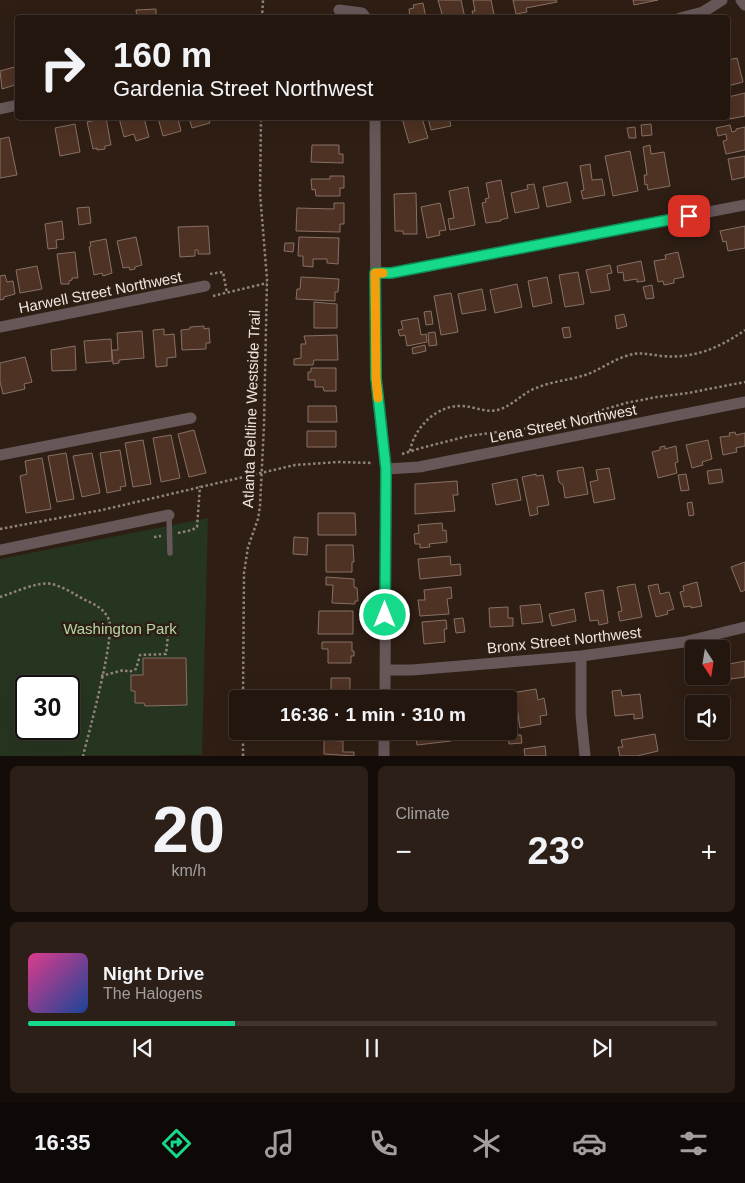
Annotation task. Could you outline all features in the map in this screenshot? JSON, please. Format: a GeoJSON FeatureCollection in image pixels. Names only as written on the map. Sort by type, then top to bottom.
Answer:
{"type":"FeatureCollection","features":[{"type":"Feature","properties":{"kind":"street"},"geometry":{"type":"LineString","coordinates":[[691,15],[702,12],[722,0]]}},
{"type":"Feature","properties":{"kind":"street"},"geometry":{"type":"LineString","coordinates":[[741,0],[745,5]]}},
{"type":"Feature","properties":{"kind":"street"},"geometry":{"type":"LineString","coordinates":[[338,10],[362,13],[364,15]]}},
{"type":"Feature","properties":{"kind":"street"},"geometry":{"type":"LineString","coordinates":[[0,109],[15,106]]}},
{"type":"Feature","properties":{"kind":"street"},"geometry":{"type":"LineString","coordinates":[[376,120],[376,378],[385,464],[385,690]]}},
{"type":"Feature","properties":{"kind":"street"},"geometry":{"type":"LineString","coordinates":[[375,273],[391,273],[745,205]]}},
{"type":"Feature","properties":{"kind":"street","name":"Harwell Street Northwest"},"geometry":{"type":"LineString","coordinates":[[0,327],[205,286]]}},
{"type":"Feature","properties":{"kind":"street","name":"Lena Street Northwest"},"geometry":{"type":"LineString","coordinates":[[385,464],[419,467],[745,402]]}},
{"type":"Feature","properties":{"kind":"street"},"geometry":{"type":"LineString","coordinates":[[0,455],[190,418]]}},
{"type":"Feature","properties":{"kind":"street"},"geometry":{"type":"LineString","coordinates":[[0,550],[169,515]]}},
{"type":"Feature","properties":{"kind":"street","name":"Bronx Street Northwest"},"geometry":{"type":"LineString","coordinates":[[385,670],[412,670],[581,656],[684,642],[745,627]]}},
{"type":"Feature","properties":{"kind":"street"},"geometry":{"type":"LineString","coordinates":[[581,656],[581,715],[586,756]]}},
{"type":"Feature","properties":{"kind":"street"},"geometry":{"type":"LineString","coordinates":[[384,740],[384,756]]}},
{"type":"Feature","properties":{"kind":"lane"},"geometry":{"type":"LineString","coordinates":[[169,515],[170,554]]}},
{"type":"Feature","properties":{"kind":"path"},"geometry":{"type":"LineString","coordinates":[[262,0],[262,15]]}},
{"type":"Feature","properties":{"kind":"path","name":"Atlanta Beltline Westside Trail"},"geometry":{"type":"LineString","coordinates":[[243,690],[244,573],[248,547],[259,512],[262,473],[267,282],[260,193],[261,120]]}},
{"type":"Feature","properties":{"kind":"path"},"geometry":{"type":"LineString","coordinates":[[205,286],[224,272],[227,293]]}},
{"type":"Feature","properties":{"kind":"path"},"geometry":{"type":"LineString","coordinates":[[205,286],[227,293],[267,282]]}},
{"type":"Feature","properties":{"kind":"path"},"geometry":{"type":"LineString","coordinates":[[410,452],[412,441],[418,429],[434,414],[442,411],[462,406],[491,412],[499,410],[537,388],[589,374],[625,356],[640,352],[665,356],[703,352],[728,342],[745,330]]}},
{"type":"Feature","properties":{"kind":"path"},"geometry":{"type":"LineString","coordinates":[[0,529],[102,510],[295,465],[338,462],[385,464],[410,452],[468,436],[542,426],[634,402],[745,382]]}},
{"type":"Feature","properties":{"kind":"path"},"geometry":{"type":"LineString","coordinates":[[173,534],[198,527],[200,486]]}},
{"type":"Feature","properties":{"kind":"path"},"geometry":{"type":"LineString","coordinates":[[154,537],[165,535]]}},
{"type":"Feature","properties":{"kind":"path"},"geometry":{"type":"LineString","coordinates":[[0,598],[34,586],[50,584],[65,589],[102,609],[108,619],[111,629],[83,756]]}},
{"type":"Feature","properties":{"kind":"path"},"geometry":{"type":"LineString","coordinates":[[102,676],[124,670],[129,672],[136,669],[140,655],[166,654],[169,626]]}},
{"type":"Feature","properties":{"kind":"path"},"geometry":{"type":"LineString","coordinates":[[243,740],[243,756]]}},
{"type":"Feature","properties":{"kind":"green space","name":"Washington Park"},"geometry":{"type":"Polygon","coordinates":[[[208,518],[202,755],[0,756],[0,559],[208,518]]]}},
{"type":"Feature","properties":{"kind":"building"},"geometry":{"type":"Polygon","coordinates":[[[438,0],[461,0],[464,15],[442,15],[438,0]]]}},
{"type":"Feature","properties":{"kind":"building"},"geometry":{"type":"Polygon","coordinates":[[[473,0],[491,0],[494,14],[473,15],[472,11],[475,11],[473,0]]]}},
{"type":"Feature","properties":{"kind":"building"},"geometry":{"type":"Polygon","coordinates":[[[513,0],[556,0],[557,2],[526,8],[527,12],[516,14],[513,0]]]}},
{"type":"Feature","properties":{"kind":"building"},"geometry":{"type":"Polygon","coordinates":[[[633,0],[658,0],[634,5],[633,0]]]}},
{"type":"Feature","properties":{"kind":"building"},"geometry":{"type":"Polygon","coordinates":[[[423,3],[425,15],[410,15],[409,9],[414,8],[413,5],[423,3]]]}},
{"type":"Feature","properties":{"kind":"building"},"geometry":{"type":"Polygon","coordinates":[[[156,9],[156,15],[137,15],[136,10],[156,9]]]}},
{"type":"Feature","properties":{"kind":"building"},"geometry":{"type":"Polygon","coordinates":[[[737,58],[743,82],[730,85],[730,60],[737,58]]]}},
{"type":"Feature","properties":{"kind":"building"},"geometry":{"type":"Polygon","coordinates":[[[15,67],[15,85],[2,89],[0,71],[15,67]]]}},
{"type":"Feature","properties":{"kind":"building"},"geometry":{"type":"Polygon","coordinates":[[[745,93],[745,116],[730,119],[730,97],[745,93]]]}},
{"type":"Feature","properties":{"kind":"building"},"geometry":{"type":"Polygon","coordinates":[[[106,120],[111,145],[105,146],[105,149],[93,149],[87,122],[106,120]]]}},
{"type":"Feature","properties":{"kind":"building"},"geometry":{"type":"Polygon","coordinates":[[[120,120],[145,120],[149,137],[136,141],[134,134],[124,137],[120,120]]]}},
{"type":"Feature","properties":{"kind":"building"},"geometry":{"type":"Polygon","coordinates":[[[159,120],[178,120],[181,131],[163,136],[159,120]]]}},
{"type":"Feature","properties":{"kind":"building"},"geometry":{"type":"Polygon","coordinates":[[[190,120],[209,120],[210,123],[192,128],[190,120]]]}},
{"type":"Feature","properties":{"kind":"building"},"geometry":{"type":"Polygon","coordinates":[[[403,120],[423,120],[428,138],[409,143],[403,120]]]}},
{"type":"Feature","properties":{"kind":"building"},"geometry":{"type":"Polygon","coordinates":[[[428,120],[450,120],[451,126],[431,130],[428,120]]]}},
{"type":"Feature","properties":{"kind":"building"},"geometry":{"type":"Polygon","coordinates":[[[75,124],[80,152],[60,156],[55,128],[75,124]]]}},
{"type":"Feature","properties":{"kind":"building"},"geometry":{"type":"Polygon","coordinates":[[[651,124],[652,135],[642,136],[641,125],[651,124]]]}},
{"type":"Feature","properties":{"kind":"building"},"geometry":{"type":"Polygon","coordinates":[[[730,125],[732,132],[745,127],[745,150],[726,154],[723,141],[727,140],[726,134],[718,136],[716,128],[730,125]]]}},
{"type":"Feature","properties":{"kind":"building"},"geometry":{"type":"Polygon","coordinates":[[[635,127],[636,138],[629,138],[627,128],[635,127]]]}},
{"type":"Feature","properties":{"kind":"building"},"geometry":{"type":"Polygon","coordinates":[[[9,137],[17,175],[0,178],[0,139],[9,137]]]}},
{"type":"Feature","properties":{"kind":"building"},"geometry":{"type":"Polygon","coordinates":[[[312,145],[339,145],[339,154],[343,154],[343,163],[311,162],[312,145]]]}},
{"type":"Feature","properties":{"kind":"building"},"geometry":{"type":"Polygon","coordinates":[[[650,145],[651,154],[664,152],[670,186],[648,190],[647,184],[645,185],[644,175],[647,175],[643,147],[650,145]]]}},
{"type":"Feature","properties":{"kind":"building"},"geometry":{"type":"Polygon","coordinates":[[[630,151],[638,191],[613,196],[605,156],[630,151]]]}},
{"type":"Feature","properties":{"kind":"building"},"geometry":{"type":"Polygon","coordinates":[[[745,156],[745,177],[732,180],[728,159],[745,156]]]}},
{"type":"Feature","properties":{"kind":"building"},"geometry":{"type":"Polygon","coordinates":[[[590,164],[592,180],[602,179],[605,195],[583,199],[581,191],[584,190],[580,166],[590,164]]]}},
{"type":"Feature","properties":{"kind":"building"},"geometry":{"type":"Polygon","coordinates":[[[330,176],[344,176],[344,188],[340,188],[340,196],[316,196],[315,189],[312,190],[311,179],[330,179],[330,176]]]}},
{"type":"Feature","properties":{"kind":"building"},"geometry":{"type":"Polygon","coordinates":[[[501,180],[508,218],[486,223],[482,203],[486,202],[485,199],[489,198],[486,183],[501,180]]]}},
{"type":"Feature","properties":{"kind":"building"},"geometry":{"type":"Polygon","coordinates":[[[567,182],[571,202],[547,207],[543,187],[567,182]]]}},
{"type":"Feature","properties":{"kind":"building"},"geometry":{"type":"Polygon","coordinates":[[[534,184],[539,208],[515,213],[511,193],[528,189],[527,185],[534,184]]]}},
{"type":"Feature","properties":{"kind":"building"},"geometry":{"type":"Polygon","coordinates":[[[468,187],[475,225],[450,230],[448,219],[454,218],[449,191],[468,187]]]}},
{"type":"Feature","properties":{"kind":"building"},"geometry":{"type":"Polygon","coordinates":[[[416,193],[417,234],[403,234],[403,231],[395,231],[394,194],[416,193]]]}},
{"type":"Feature","properties":{"kind":"building"},"geometry":{"type":"Polygon","coordinates":[[[334,203],[344,203],[344,224],[340,224],[340,232],[296,231],[297,208],[334,209],[334,203]]]}},
{"type":"Feature","properties":{"kind":"building"},"geometry":{"type":"Polygon","coordinates":[[[440,203],[446,230],[439,231],[440,235],[427,238],[421,207],[440,203]]]}},
{"type":"Feature","properties":{"kind":"building"},"geometry":{"type":"Polygon","coordinates":[[[89,207],[91,223],[79,225],[77,208],[89,207]]]}},
{"type":"Feature","properties":{"kind":"building"},"geometry":{"type":"Polygon","coordinates":[[[62,221],[64,239],[56,240],[57,248],[48,249],[45,224],[62,221]]]}},
{"type":"Feature","properties":{"kind":"building"},"geometry":{"type":"Polygon","coordinates":[[[208,226],[210,254],[198,254],[198,250],[195,250],[195,256],[180,257],[178,227],[208,226]]]}},
{"type":"Feature","properties":{"kind":"building"},"geometry":{"type":"Polygon","coordinates":[[[745,226],[745,248],[728,251],[726,241],[723,242],[720,231],[745,226]]]}},
{"type":"Feature","properties":{"kind":"building"},"geometry":{"type":"Polygon","coordinates":[[[136,237],[142,265],[130,270],[129,267],[123,268],[117,241],[136,237]]]}},
{"type":"Feature","properties":{"kind":"building"},"geometry":{"type":"Polygon","coordinates":[[[299,237],[339,238],[338,264],[327,263],[327,259],[313,259],[313,267],[303,266],[303,256],[298,256],[299,237]]]}},
{"type":"Feature","properties":{"kind":"building"},"geometry":{"type":"Polygon","coordinates":[[[106,239],[112,273],[103,276],[102,273],[94,275],[89,247],[91,246],[90,242],[106,239]]]}},
{"type":"Feature","properties":{"kind":"building"},"geometry":{"type":"Polygon","coordinates":[[[285,243],[294,243],[293,252],[284,251],[285,243]]]}},
{"type":"Feature","properties":{"kind":"building"},"geometry":{"type":"Polygon","coordinates":[[[75,252],[78,278],[72,278],[69,284],[61,284],[57,254],[75,252]]]}},
{"type":"Feature","properties":{"kind":"building"},"geometry":{"type":"Polygon","coordinates":[[[678,252],[684,277],[674,279],[674,283],[664,285],[663,281],[658,282],[654,261],[666,259],[665,255],[678,252]]]}},
{"type":"Feature","properties":{"kind":"building"},"geometry":{"type":"Polygon","coordinates":[[[641,261],[645,281],[637,282],[637,279],[624,281],[623,272],[618,273],[617,266],[641,261]]]}},
{"type":"Feature","properties":{"kind":"building"},"geometry":{"type":"Polygon","coordinates":[[[610,265],[612,273],[607,274],[610,290],[591,293],[586,270],[610,265]]]}},
{"type":"Feature","properties":{"kind":"building"},"geometry":{"type":"Polygon","coordinates":[[[37,266],[42,289],[20,293],[16,270],[37,266]]]}},
{"type":"Feature","properties":{"kind":"building"},"geometry":{"type":"Polygon","coordinates":[[[578,272],[584,304],[565,307],[559,275],[578,272]]]}},
{"type":"Feature","properties":{"kind":"building"},"geometry":{"type":"Polygon","coordinates":[[[5,275],[7,282],[13,281],[15,294],[0,300],[0,276],[5,275]]]}},
{"type":"Feature","properties":{"kind":"building"},"geometry":{"type":"Polygon","coordinates":[[[301,277],[339,279],[338,292],[335,292],[335,301],[296,299],[297,289],[300,289],[301,277]]]}},
{"type":"Feature","properties":{"kind":"building"},"geometry":{"type":"Polygon","coordinates":[[[547,277],[552,303],[533,307],[528,281],[547,277]]]}},
{"type":"Feature","properties":{"kind":"building"},"geometry":{"type":"Polygon","coordinates":[[[517,284],[522,307],[495,313],[490,290],[517,284]]]}},
{"type":"Feature","properties":{"kind":"building"},"geometry":{"type":"Polygon","coordinates":[[[652,285],[654,298],[646,299],[643,287],[652,285]]]}},
{"type":"Feature","properties":{"kind":"building"},"geometry":{"type":"Polygon","coordinates":[[[482,289],[486,310],[462,314],[458,294],[482,289]]]}},
{"type":"Feature","properties":{"kind":"building"},"geometry":{"type":"Polygon","coordinates":[[[451,293],[458,332],[441,335],[434,296],[451,293]]]}},
{"type":"Feature","properties":{"kind":"building"},"geometry":{"type":"Polygon","coordinates":[[[314,302],[337,304],[337,328],[314,328],[314,302]]]}},
{"type":"Feature","properties":{"kind":"building"},"geometry":{"type":"Polygon","coordinates":[[[431,311],[433,324],[426,325],[424,312],[431,311]]]}},
{"type":"Feature","properties":{"kind":"building"},"geometry":{"type":"Polygon","coordinates":[[[624,314],[627,326],[617,329],[615,316],[624,314]]]}},
{"type":"Feature","properties":{"kind":"building"},"geometry":{"type":"Polygon","coordinates":[[[418,318],[421,335],[426,334],[427,342],[407,346],[405,335],[400,336],[398,330],[403,329],[401,321],[418,318]]]}},
{"type":"Feature","properties":{"kind":"building"},"geometry":{"type":"Polygon","coordinates":[[[204,326],[204,329],[209,328],[210,343],[206,343],[206,349],[182,350],[181,330],[204,326]]]}},
{"type":"Feature","properties":{"kind":"building"},"geometry":{"type":"Polygon","coordinates":[[[569,327],[571,337],[564,338],[562,328],[569,327]]]}},
{"type":"Feature","properties":{"kind":"building"},"geometry":{"type":"Polygon","coordinates":[[[164,329],[164,335],[174,334],[176,357],[167,358],[167,366],[156,367],[153,330],[164,329]]]}},
{"type":"Feature","properties":{"kind":"building"},"geometry":{"type":"Polygon","coordinates":[[[142,331],[144,358],[119,360],[119,363],[113,364],[112,350],[118,350],[117,333],[142,331]]]}},
{"type":"Feature","properties":{"kind":"building"},"geometry":{"type":"Polygon","coordinates":[[[435,332],[437,345],[429,346],[428,333],[435,332]]]}},
{"type":"Feature","properties":{"kind":"building"},"geometry":{"type":"Polygon","coordinates":[[[337,335],[338,360],[314,360],[313,365],[294,365],[294,359],[301,358],[301,344],[306,344],[304,336],[337,335]]]}},
{"type":"Feature","properties":{"kind":"building"},"geometry":{"type":"Polygon","coordinates":[[[111,339],[112,361],[86,363],[84,341],[111,339]]]}},
{"type":"Feature","properties":{"kind":"building"},"geometry":{"type":"Polygon","coordinates":[[[425,345],[426,351],[413,354],[412,348],[425,345]]]}},
{"type":"Feature","properties":{"kind":"building"},"geometry":{"type":"Polygon","coordinates":[[[75,346],[76,370],[52,371],[51,350],[75,346]]]}},
{"type":"Feature","properties":{"kind":"building"},"geometry":{"type":"Polygon","coordinates":[[[25,357],[32,382],[24,384],[25,389],[3,394],[0,382],[0,363],[25,357]]]}},
{"type":"Feature","properties":{"kind":"building"},"geometry":{"type":"Polygon","coordinates":[[[311,368],[336,368],[336,391],[324,391],[323,387],[315,387],[315,380],[308,380],[308,372],[311,372],[311,368]]]}},
{"type":"Feature","properties":{"kind":"building"},"geometry":{"type":"Polygon","coordinates":[[[308,406],[336,406],[337,422],[308,422],[308,406]]]}},
{"type":"Feature","properties":{"kind":"building"},"geometry":{"type":"Polygon","coordinates":[[[194,430],[206,473],[189,477],[178,434],[194,430]]]}},
{"type":"Feature","properties":{"kind":"building"},"geometry":{"type":"Polygon","coordinates":[[[307,431],[336,431],[336,447],[307,447],[307,431]]]}},
{"type":"Feature","properties":{"kind":"building"},"geometry":{"type":"Polygon","coordinates":[[[735,432],[736,435],[745,433],[745,446],[736,448],[737,452],[723,455],[720,437],[730,436],[729,433],[735,432]]]}},
{"type":"Feature","properties":{"kind":"building"},"geometry":{"type":"Polygon","coordinates":[[[171,435],[180,478],[161,482],[153,438],[171,435]]]}},
{"type":"Feature","properties":{"kind":"building"},"geometry":{"type":"Polygon","coordinates":[[[143,440],[151,484],[133,487],[125,443],[143,440]]]}},
{"type":"Feature","properties":{"kind":"building"},"geometry":{"type":"Polygon","coordinates":[[[708,440],[712,459],[702,462],[703,465],[692,468],[686,445],[708,440]]]}},
{"type":"Feature","properties":{"kind":"building"},"geometry":{"type":"Polygon","coordinates":[[[665,446],[665,449],[676,446],[678,462],[675,463],[677,473],[658,478],[652,452],[660,450],[660,447],[665,446]]]}},
{"type":"Feature","properties":{"kind":"building"},"geometry":{"type":"Polygon","coordinates":[[[120,450],[126,486],[120,487],[121,490],[107,493],[100,453],[120,450]]]}},
{"type":"Feature","properties":{"kind":"building"},"geometry":{"type":"Polygon","coordinates":[[[66,453],[74,499],[57,502],[48,456],[66,453]]]}},
{"type":"Feature","properties":{"kind":"building"},"geometry":{"type":"Polygon","coordinates":[[[92,453],[100,493],[82,497],[73,456],[92,453]]]}},
{"type":"Feature","properties":{"kind":"building"},"geometry":{"type":"Polygon","coordinates":[[[42,458],[51,509],[26,513],[20,476],[27,474],[25,461],[42,458]]]}},
{"type":"Feature","properties":{"kind":"building"},"geometry":{"type":"Polygon","coordinates":[[[583,467],[588,494],[565,498],[563,485],[559,482],[557,471],[583,467]]]}},
{"type":"Feature","properties":{"kind":"building"},"geometry":{"type":"Polygon","coordinates":[[[609,468],[615,499],[594,503],[590,482],[598,480],[596,470],[609,468]]]}},
{"type":"Feature","properties":{"kind":"building"},"geometry":{"type":"Polygon","coordinates":[[[721,469],[723,482],[709,484],[707,471],[721,469]]]}},
{"type":"Feature","properties":{"kind":"building"},"geometry":{"type":"Polygon","coordinates":[[[536,474],[536,476],[543,475],[549,505],[537,507],[538,514],[530,516],[522,477],[536,474]]]}},
{"type":"Feature","properties":{"kind":"building"},"geometry":{"type":"Polygon","coordinates":[[[686,474],[689,490],[681,491],[678,475],[686,474]]]}},
{"type":"Feature","properties":{"kind":"building"},"geometry":{"type":"Polygon","coordinates":[[[517,479],[521,500],[496,505],[492,484],[517,479]]]}},
{"type":"Feature","properties":{"kind":"building"},"geometry":{"type":"Polygon","coordinates":[[[457,481],[458,495],[453,495],[455,511],[415,514],[415,484],[457,481]]]}},
{"type":"Feature","properties":{"kind":"building"},"geometry":{"type":"Polygon","coordinates":[[[692,502],[694,515],[689,516],[687,503],[692,502]]]}},
{"type":"Feature","properties":{"kind":"building"},"geometry":{"type":"Polygon","coordinates":[[[318,513],[355,513],[356,535],[318,535],[318,513]]]}},
{"type":"Feature","properties":{"kind":"building"},"geometry":{"type":"Polygon","coordinates":[[[442,523],[443,531],[446,530],[447,542],[429,544],[430,547],[420,548],[420,544],[415,544],[414,534],[419,533],[418,525],[442,523]]]}},
{"type":"Feature","properties":{"kind":"building"},"geometry":{"type":"Polygon","coordinates":[[[294,537],[308,538],[307,555],[293,554],[294,537]]]}},
{"type":"Feature","properties":{"kind":"building"},"geometry":{"type":"Polygon","coordinates":[[[326,545],[353,545],[354,562],[352,562],[352,572],[326,572],[326,545]]]}},
{"type":"Feature","properties":{"kind":"building"},"geometry":{"type":"Polygon","coordinates":[[[450,556],[451,565],[460,564],[461,575],[420,579],[418,559],[450,556]]]}},
{"type":"Feature","properties":{"kind":"building"},"geometry":{"type":"Polygon","coordinates":[[[745,562],[745,590],[741,592],[731,567],[745,562]]]}},
{"type":"Feature","properties":{"kind":"building"},"geometry":{"type":"Polygon","coordinates":[[[326,577],[354,579],[358,601],[355,601],[355,604],[332,603],[333,585],[326,585],[326,577]]]}},
{"type":"Feature","properties":{"kind":"building"},"geometry":{"type":"Polygon","coordinates":[[[697,582],[702,606],[684,607],[680,592],[684,591],[683,586],[697,582]]]}},
{"type":"Feature","properties":{"kind":"building"},"geometry":{"type":"Polygon","coordinates":[[[635,584],[642,617],[620,621],[618,612],[622,611],[617,587],[635,584]]]}},
{"type":"Feature","properties":{"kind":"building"},"geometry":{"type":"Polygon","coordinates":[[[658,584],[660,594],[669,592],[674,609],[667,611],[668,614],[656,617],[648,586],[658,584]]]}},
{"type":"Feature","properties":{"kind":"building"},"geometry":{"type":"Polygon","coordinates":[[[451,587],[452,598],[447,599],[449,614],[420,616],[418,600],[425,600],[424,590],[451,587]]]}},
{"type":"Feature","properties":{"kind":"building"},"geometry":{"type":"Polygon","coordinates":[[[603,590],[608,623],[599,625],[598,620],[590,621],[585,593],[603,590]]]}},
{"type":"Feature","properties":{"kind":"building"},"geometry":{"type":"Polygon","coordinates":[[[540,604],[543,622],[522,624],[520,606],[540,604]]]}},
{"type":"Feature","properties":{"kind":"building"},"geometry":{"type":"Polygon","coordinates":[[[508,607],[508,618],[513,618],[513,626],[490,627],[489,608],[508,607]]]}},
{"type":"Feature","properties":{"kind":"building"},"geometry":{"type":"Polygon","coordinates":[[[574,609],[576,621],[552,626],[549,614],[574,609]]]}},
{"type":"Feature","properties":{"kind":"building"},"geometry":{"type":"Polygon","coordinates":[[[319,611],[353,611],[353,634],[318,634],[319,611]]]}},
{"type":"Feature","properties":{"kind":"building"},"geometry":{"type":"Polygon","coordinates":[[[463,618],[465,632],[456,633],[454,619],[463,618]]]}},
{"type":"Feature","properties":{"kind":"building"},"geometry":{"type":"Polygon","coordinates":[[[446,620],[447,629],[444,629],[445,642],[424,644],[422,622],[446,620]]]}},
{"type":"Feature","properties":{"kind":"building"},"geometry":{"type":"Polygon","coordinates":[[[322,642],[352,642],[354,656],[351,656],[351,663],[328,663],[328,649],[322,649],[322,642]]]}},
{"type":"Feature","properties":{"kind":"building"},"geometry":{"type":"Polygon","coordinates":[[[143,658],[186,658],[187,705],[145,706],[144,703],[135,703],[135,691],[131,691],[131,675],[143,675],[143,658]]]}},
{"type":"Feature","properties":{"kind":"building"},"geometry":{"type":"Polygon","coordinates":[[[745,661],[745,677],[731,679],[730,664],[745,661]]]}},
{"type":"Feature","properties":{"kind":"building"},"geometry":{"type":"Polygon","coordinates":[[[331,678],[350,678],[350,690],[331,690],[331,678]]]}},
{"type":"Feature","properties":{"kind":"building"},"geometry":{"type":"Polygon","coordinates":[[[536,689],[538,700],[544,698],[547,715],[540,716],[541,724],[520,728],[517,692],[536,689]]]}},
{"type":"Feature","properties":{"kind":"building"},"geometry":{"type":"Polygon","coordinates":[[[621,690],[622,696],[640,694],[643,718],[634,719],[634,714],[615,716],[612,691],[621,690]]]}},
{"type":"Feature","properties":{"kind":"building"},"geometry":{"type":"Polygon","coordinates":[[[655,734],[658,751],[637,756],[620,756],[618,747],[623,747],[621,740],[655,734]]]}},
{"type":"Feature","properties":{"kind":"building"},"geometry":{"type":"Polygon","coordinates":[[[517,735],[521,735],[522,743],[509,744],[509,740],[517,740],[517,735]]]}},
{"type":"Feature","properties":{"kind":"building"},"geometry":{"type":"Polygon","coordinates":[[[324,740],[343,741],[343,752],[354,752],[354,756],[324,754],[324,740]]]}},
{"type":"Feature","properties":{"kind":"building"},"geometry":{"type":"Polygon","coordinates":[[[416,740],[451,740],[451,741],[417,745],[416,740]]]}},
{"type":"Feature","properties":{"kind":"building"},"geometry":{"type":"Polygon","coordinates":[[[545,746],[546,756],[525,756],[524,749],[545,746]]]}},
{"type":"Feature","properties":{"kind":"slow traffic"},"geometry":{"type":"LineString","coordinates":[[378,398],[376,378],[375,273],[383,273]]}},
{"type":"Feature","properties":{"kind":"route"},"geometry":{"type":"LineString","coordinates":[[385,615],[386,469],[376,378],[375,273],[391,273],[689,216]]}}]}
